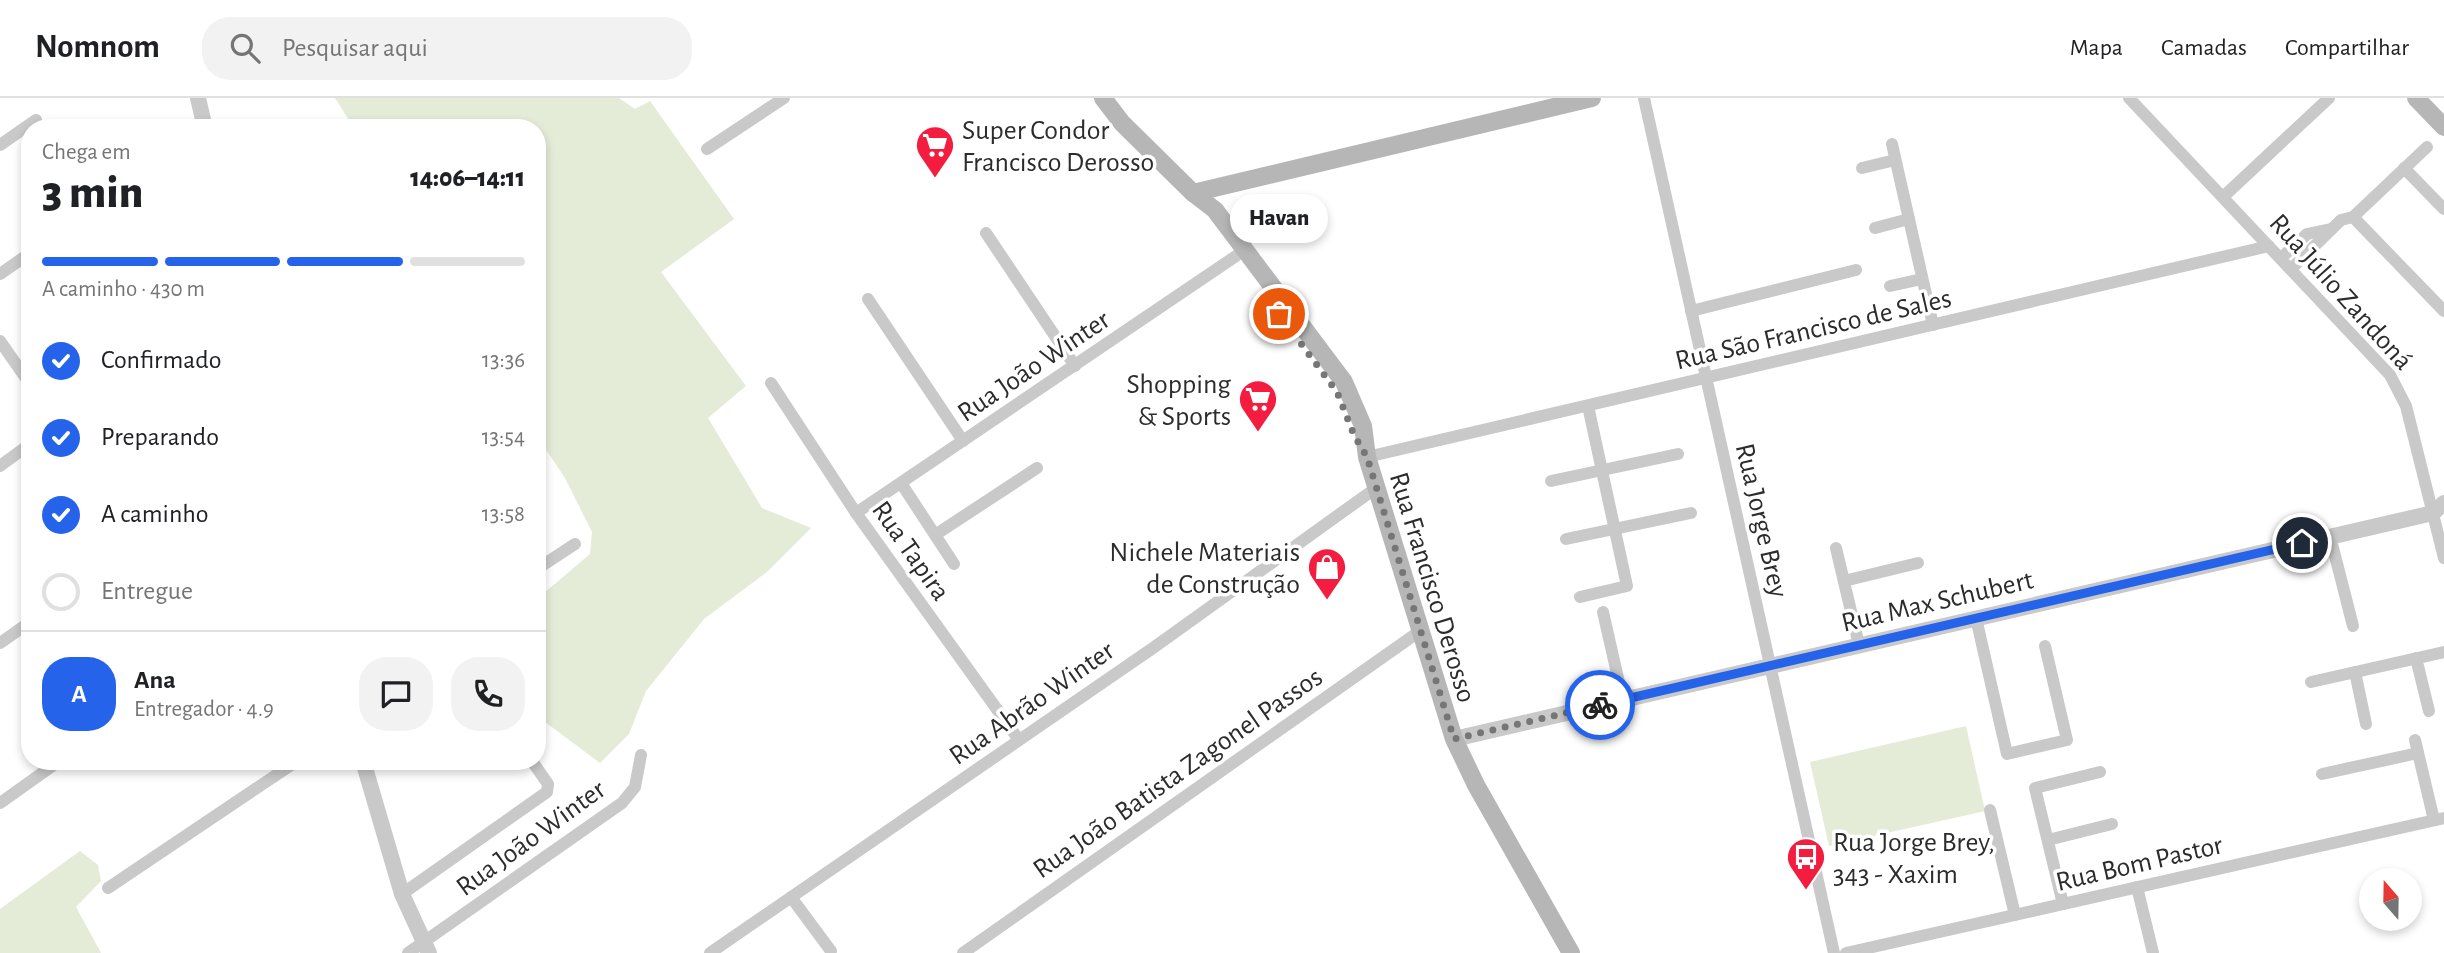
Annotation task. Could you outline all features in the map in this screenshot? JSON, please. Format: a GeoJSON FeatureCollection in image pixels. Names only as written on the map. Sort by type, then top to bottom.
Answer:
{"type":"FeatureCollection","features":[{"type":"Feature","properties":{"kind":"main road","name":"Rua Francisco Derosso"},"geometry":{"type":"LineString","coordinates":[[1103,98],[1122,123],[1193,193],[1215,210],[1344,382],[1363,426],[1367,457]]}},
{"type":"Feature","properties":{"kind":"main road"},"geometry":{"type":"LineString","coordinates":[[1193,193],[1592,98]]}},
{"type":"Feature","properties":{"kind":"main road"},"geometry":{"type":"LineString","coordinates":[[2416,98],[2444,127]]}},
{"type":"Feature","properties":{"kind":"main road","name":"Rua Francisco Derosso"},"geometry":{"type":"LineString","coordinates":[[1193,193],[1205,215],[1329,379],[1367,457],[1454,739],[1472,778],[1571,953]]}},
{"type":"Feature","properties":{"kind":"street"},"geometry":{"type":"LineString","coordinates":[[198,98],[203,119]]}},
{"type":"Feature","properties":{"kind":"street"},"geometry":{"type":"LineString","coordinates":[[707,149],[784,98]]}},
{"type":"Feature","properties":{"kind":"street","name":"Rua Jorge Brey"},"geometry":{"type":"LineString","coordinates":[[1644,98],[1834,953]]}},
{"type":"Feature","properties":{"kind":"street"},"geometry":{"type":"LineString","coordinates":[[2223,197],[2329,98]]}},
{"type":"Feature","properties":{"kind":"street","name":"Rua Júlio Zandoná"},"geometry":{"type":"LineString","coordinates":[[2135,100],[2383,365],[2396,384],[2406,406],[2438,508],[2444,558]]}},
{"type":"Feature","properties":{"kind":"street"},"geometry":{"type":"LineString","coordinates":[[0,145],[21,130]]}},
{"type":"Feature","properties":{"kind":"street"},"geometry":{"type":"LineString","coordinates":[[1892,144],[1933,325]]}},
{"type":"Feature","properties":{"kind":"street"},"geometry":{"type":"LineString","coordinates":[[2291,268],[2341,220],[2353,217],[2427,146]]}},
{"type":"Feature","properties":{"kind":"street"},"geometry":{"type":"LineString","coordinates":[[1861,168],[1895,160]]}},
{"type":"Feature","properties":{"kind":"street"},"geometry":{"type":"LineString","coordinates":[[2404,168],[2444,209]]}},
{"type":"Feature","properties":{"kind":"street"},"geometry":{"type":"LineString","coordinates":[[2353,217],[2444,311]]}},
{"type":"Feature","properties":{"kind":"street"},"geometry":{"type":"LineString","coordinates":[[1875,228],[1909,219]]}},
{"type":"Feature","properties":{"kind":"street"},"geometry":{"type":"LineString","coordinates":[[2281,258],[2306,234],[2332,229]]}},
{"type":"Feature","properties":{"kind":"street"},"geometry":{"type":"LineString","coordinates":[[986,233],[1075,366]]}},
{"type":"Feature","properties":{"kind":"street","name":"Rua São Francisco de Sales"},"geometry":{"type":"LineString","coordinates":[[1367,457],[2269,246]]}},
{"type":"Feature","properties":{"kind":"street","name":"Rua João Winter"},"geometry":{"type":"LineString","coordinates":[[856,513],[1236,256]]}},
{"type":"Feature","properties":{"kind":"street"},"geometry":{"type":"LineString","coordinates":[[0,274],[21,259]]}},
{"type":"Feature","properties":{"kind":"street"},"geometry":{"type":"LineString","coordinates":[[1691,311],[1856,270]]}},
{"type":"Feature","properties":{"kind":"street"},"geometry":{"type":"LineString","coordinates":[[1890,286],[1922,279]]}},
{"type":"Feature","properties":{"kind":"street"},"geometry":{"type":"LineString","coordinates":[[868,299],[963,441]]}},
{"type":"Feature","properties":{"kind":"street"},"geometry":{"type":"LineString","coordinates":[[0,341],[21,371]]}},
{"type":"Feature","properties":{"kind":"street","name":"Rua Tapira"},"geometry":{"type":"LineString","coordinates":[[771,383],[856,513],[1019,740]]}},
{"type":"Feature","properties":{"kind":"street"},"geometry":{"type":"LineString","coordinates":[[1580,597],[1627,586],[1588,406]]}},
{"type":"Feature","properties":{"kind":"street"},"geometry":{"type":"LineString","coordinates":[[0,466],[21,451]]}},
{"type":"Feature","properties":{"kind":"street"},"geometry":{"type":"LineString","coordinates":[[1550,481],[1678,454]]}},
{"type":"Feature","properties":{"kind":"street"},"geometry":{"type":"LineString","coordinates":[[935,535],[1037,468]]}},
{"type":"Feature","properties":{"kind":"street"},"geometry":{"type":"LineString","coordinates":[[901,483],[954,564]]}},
{"type":"Feature","properties":{"kind":"street","name":"Rua Abrão Winter"},"geometry":{"type":"LineString","coordinates":[[710,953],[1377,488]]}},
{"type":"Feature","properties":{"kind":"street","name":"Rua Max Schubert"},"geometry":{"type":"LineString","coordinates":[[1454,739],[2330,536],[2438,508]]}},
{"type":"Feature","properties":{"kind":"street"},"geometry":{"type":"LineString","coordinates":[[1566,539],[1691,513]]}},
{"type":"Feature","properties":{"kind":"street"},"geometry":{"type":"LineString","coordinates":[[2330,536],[2353,626]]}},
{"type":"Feature","properties":{"kind":"street"},"geometry":{"type":"LineString","coordinates":[[546,563],[575,544]]}},
{"type":"Feature","properties":{"kind":"street"},"geometry":{"type":"LineString","coordinates":[[1836,548],[1859,646]]}},
{"type":"Feature","properties":{"kind":"street"},"geometry":{"type":"LineString","coordinates":[[1844,581],[1918,563]]}},
{"type":"Feature","properties":{"kind":"street"},"geometry":{"type":"LineString","coordinates":[[1603,612],[1623,700]]}},
{"type":"Feature","properties":{"kind":"street"},"geometry":{"type":"LineString","coordinates":[[1976,618],[2007,754],[2067,740],[2045,646]]}},
{"type":"Feature","properties":{"kind":"street"},"geometry":{"type":"LineString","coordinates":[[0,643],[21,628]]}},
{"type":"Feature","properties":{"kind":"street","name":"Rua João Batista Zagonel Passos"},"geometry":{"type":"LineString","coordinates":[[963,953],[1420,631]]}},
{"type":"Feature","properties":{"kind":"street"},"geometry":{"type":"LineString","coordinates":[[2311,682],[2444,652]]}},
{"type":"Feature","properties":{"kind":"street"},"geometry":{"type":"LineString","coordinates":[[2416,658],[2429,711]]}},
{"type":"Feature","properties":{"kind":"street"},"geometry":{"type":"LineString","coordinates":[[2355,672],[2366,724]]}},
{"type":"Feature","properties":{"kind":"street"},"geometry":{"type":"LineString","coordinates":[[2322,774],[2416,746],[2439,819]]}},
{"type":"Feature","properties":{"kind":"street","name":"Rua João Winter"},"geometry":{"type":"LineString","coordinates":[[408,953],[426,948],[622,803],[635,787],[641,755]]}},
{"type":"Feature","properties":{"kind":"street"},"geometry":{"type":"LineString","coordinates":[[0,803],[46,770]]}},
{"type":"Feature","properties":{"kind":"street"},"geometry":{"type":"LineString","coordinates":[[108,888],[284,770]]}},
{"type":"Feature","properties":{"kind":"street"},"geometry":{"type":"LineString","coordinates":[[366,770],[402,894],[426,948]]}},
{"type":"Feature","properties":{"kind":"street"},"geometry":{"type":"LineString","coordinates":[[402,894],[547,792],[548,783],[539,770]]}},
{"type":"Feature","properties":{"kind":"street"},"geometry":{"type":"LineString","coordinates":[[2063,904],[2035,788],[2100,772]]}},
{"type":"Feature","properties":{"kind":"street"},"geometry":{"type":"LineString","coordinates":[[1990,810],[2015,915]]}},
{"type":"Feature","properties":{"kind":"street","name":"Rua Bom Pastor"},"geometry":{"type":"LineString","coordinates":[[1846,953],[2439,819]]}},
{"type":"Feature","properties":{"kind":"street"},"geometry":{"type":"LineString","coordinates":[[2048,840],[2112,824]]}},
{"type":"Feature","properties":{"kind":"street"},"geometry":{"type":"LineString","coordinates":[[2137,887],[2153,953]]}},
{"type":"Feature","properties":{"kind":"street"},"geometry":{"type":"LineString","coordinates":[[791,897],[831,951]]}},
{"type":"Feature","properties":{"kind":"green space"},"geometry":{"type":"Polygon","coordinates":[[[335,98],[619,98],[635,109],[650,101],[734,219],[661,272],[746,386],[708,418],[762,508],[811,528],[767,572],[704,619],[646,691],[629,734],[600,763],[546,723],[546,591],[590,554],[592,532],[565,478],[546,450],[546,119],[348,119],[335,98]]]}},
{"type":"Feature","properties":{"kind":"green space"},"geometry":{"type":"Polygon","coordinates":[[[1966,726],[1985,811],[1829,846],[1810,762],[1966,726]]]}},
{"type":"Feature","properties":{"kind":"green space"},"geometry":{"type":"Polygon","coordinates":[[[80,851],[98,865],[101,881],[76,907],[101,953],[0,953],[0,909],[80,851]]]}},
{"type":"Feature","properties":{"kind":"way so far"},"geometry":{"type":"LineString","coordinates":[[1279,314],[1329,379],[1367,457],[1454,739],[1600,705]]}},
{"type":"Feature","properties":{"kind":"place","name":"Super Condor Francisco Derosso"},"geometry":{"type":"Point","coordinates":[935,179]}},
{"type":"Feature","properties":{"kind":"place","name":"Havan"},"geometry":{"type":"Point","coordinates":[1279,314]}},
{"type":"Feature","properties":{"kind":"place","name":"Shopping & Sports"},"geometry":{"type":"Point","coordinates":[1258,433]}},
{"type":"Feature","properties":{"kind":"place","name":"Nichele Materiais de Construção"},"geometry":{"type":"Point","coordinates":[1327,601]}},
{"type":"Feature","properties":{"kind":"place","name":"Rua Jorge Brey, 343 - Xaxim"},"geometry":{"type":"Point","coordinates":[1806,891]}},
{"type":"Feature","properties":{"kind":"route"},"geometry":{"type":"LineString","coordinates":[[1600,705],[2302,543]]}}]}
